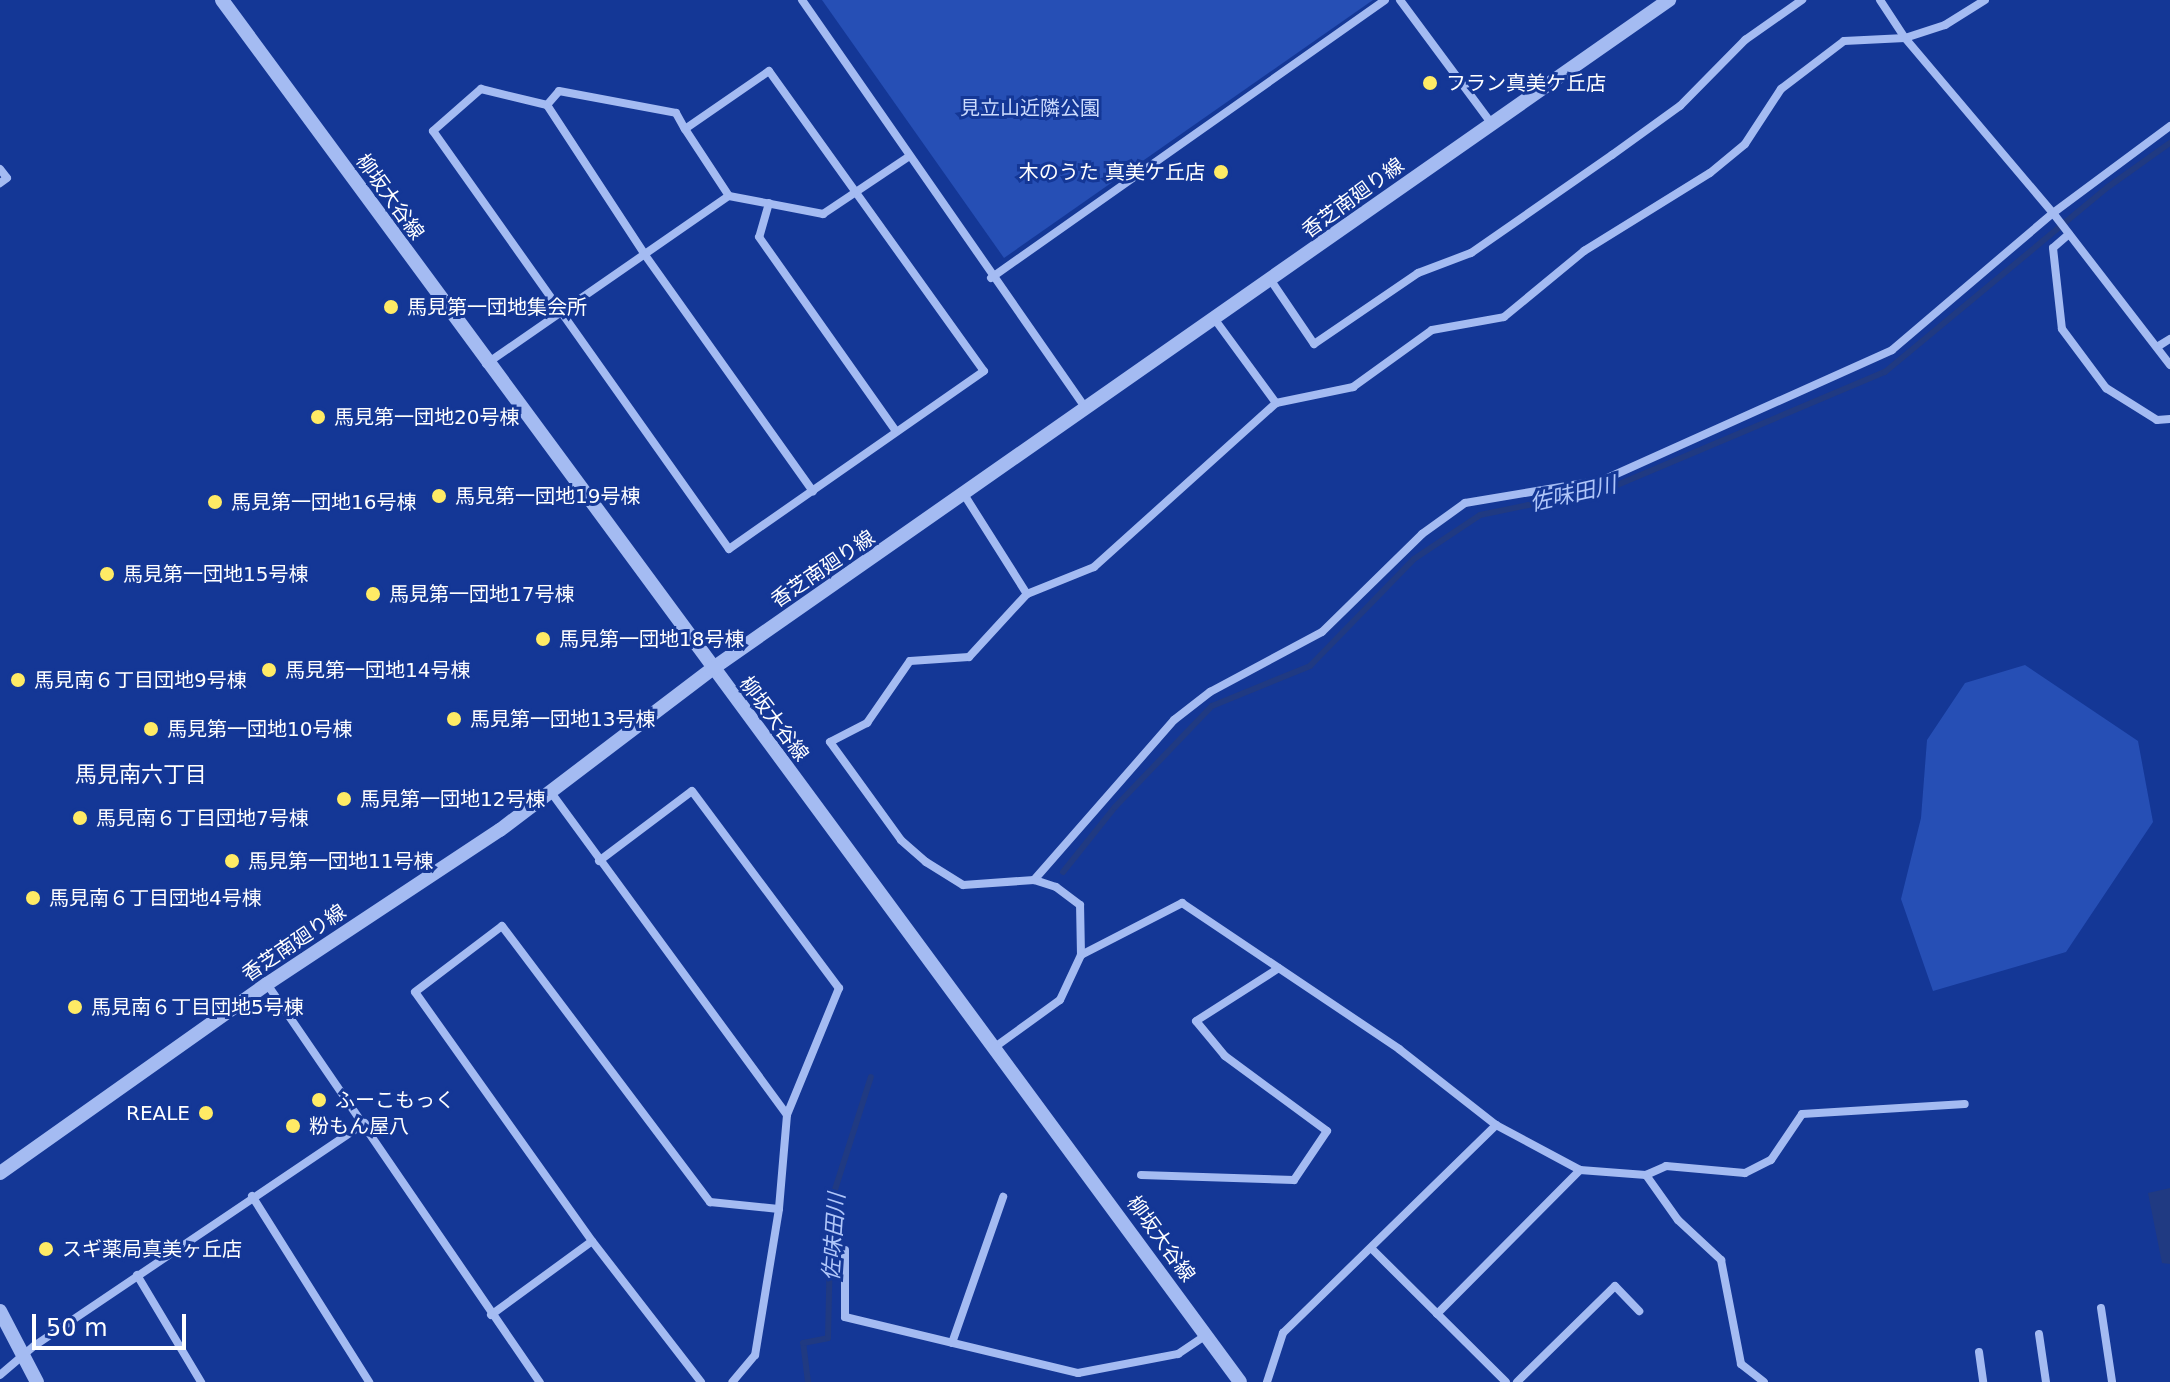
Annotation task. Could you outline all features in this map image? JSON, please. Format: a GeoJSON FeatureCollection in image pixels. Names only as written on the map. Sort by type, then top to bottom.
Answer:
{"type":"FeatureCollection","features":[{"type":"Feature","properties":{"kind":"street","name":"柳坂大谷線"},"geometry":{"type":"LineString","coordinates":[[222,0],[486,364],[995,1047],[1240,1382]]}},
{"type":"Feature","properties":{"kind":"street"},"geometry":{"type":"LineString","coordinates":[[802,0],[991,278],[1086,409]]}},
{"type":"Feature","properties":{"kind":"street"},"geometry":{"type":"LineString","coordinates":[[991,278],[1385,0]]}},
{"type":"Feature","properties":{"kind":"street"},"geometry":{"type":"LineString","coordinates":[[1400,0],[1491,123]]}},
{"type":"Feature","properties":{"kind":"street","name":"香芝南廻り線"},"geometry":{"type":"LineString","coordinates":[[0,1173],[267,984],[500,830],[712,669],[1272,282],[1491,123],[1669,0]]}},
{"type":"Feature","properties":{"kind":"street"},"geometry":{"type":"LineString","coordinates":[[1272,282],[1314,344],[1418,273],[1471,253],[1623,147],[1680,106],[1745,40],[1802,0]]}},
{"type":"Feature","properties":{"kind":"street"},"geometry":{"type":"LineString","coordinates":[[1880,0],[1905,38],[2053,213],[2170,365]]}},
{"type":"Feature","properties":{"kind":"street"},"geometry":{"type":"LineString","coordinates":[[995,1047],[1060,1000],[1081,955],[1080,905],[1056,887],[1034,880],[963,885],[926,862],[901,840],[830,742],[867,723],[910,661],[969,657],[1027,594],[1094,567],[1276,403],[1353,387],[1432,330],[1504,317],[1584,251],[1710,173],[1745,144],[1781,89],[1844,41],[1905,38],[1945,25],[1985,0]]}},
{"type":"Feature","properties":{"kind":"street"},"geometry":{"type":"LineString","coordinates":[[685,129],[769,71],[984,371],[895,430],[813,491],[729,549],[433,131],[481,89],[547,105],[645,255],[813,491]]}},
{"type":"Feature","properties":{"kind":"street"},"geometry":{"type":"LineString","coordinates":[[547,105],[559,91],[676,113],[729,196]]}},
{"type":"Feature","properties":{"kind":"street"},"geometry":{"type":"LineString","coordinates":[[1034,880],[1174,720],[1210,692],[1322,632],[1422,534],[1465,503],[1603,480],[1892,350],[2053,213],[2170,126]]}},
{"type":"Feature","properties":{"kind":"street"},"geometry":{"type":"LineString","coordinates":[[486,364],[729,196],[823,214],[908,157]]}},
{"type":"Feature","properties":{"kind":"street"},"geometry":{"type":"LineString","coordinates":[[0,169],[7,178],[0,183]]}},
{"type":"Feature","properties":{"kind":"street"},"geometry":{"type":"LineString","coordinates":[[769,203],[759,237],[895,430]]}},
{"type":"Feature","properties":{"kind":"street"},"geometry":{"type":"LineString","coordinates":[[2069,234],[2053,248],[2062,329],[2106,388],[2157,420],[2170,419]]}},
{"type":"Feature","properties":{"kind":"street"},"geometry":{"type":"LineString","coordinates":[[1216,321],[1276,403]]}},
{"type":"Feature","properties":{"kind":"street"},"geometry":{"type":"LineString","coordinates":[[2157,347],[2170,339]]}},
{"type":"Feature","properties":{"kind":"street"},"geometry":{"type":"LineString","coordinates":[[965,496],[1027,594]]}},
{"type":"Feature","properties":{"kind":"street"},"geometry":{"type":"LineString","coordinates":[[549,791],[787,1115]]}},
{"type":"Feature","properties":{"kind":"street"},"geometry":{"type":"LineString","coordinates":[[599,861],[692,791],[839,988],[787,1115],[779,1209],[755,1355],[732,1382]]}},
{"type":"Feature","properties":{"kind":"street"},"geometry":{"type":"LineString","coordinates":[[1081,955],[1182,903],[1399,1049],[1496,1125],[1580,1170],[1646,1175],[1666,1166],[1745,1173],[1771,1160],[1802,1114],[1907,1112],[1965,1104]]}},
{"type":"Feature","properties":{"kind":"street"},"geometry":{"type":"LineString","coordinates":[[701,1382],[592,1241],[415,992],[502,926],[710,1202],[779,1209]]}},
{"type":"Feature","properties":{"kind":"street"},"geometry":{"type":"LineString","coordinates":[[1141,1175],[1294,1180],[1327,1131],[1225,1056],[1196,1021],[1279,968]]}},
{"type":"Feature","properties":{"kind":"street"},"geometry":{"type":"LineString","coordinates":[[267,984],[365,1123],[491,1315],[540,1382]]}},
{"type":"Feature","properties":{"kind":"street"},"geometry":{"type":"LineString","coordinates":[[0,1375],[137,1275],[365,1123]]}},
{"type":"Feature","properties":{"kind":"street"},"geometry":{"type":"LineString","coordinates":[[1267,1382],[1283,1333],[1496,1125]]}},
{"type":"Feature","properties":{"kind":"street"},"geometry":{"type":"LineString","coordinates":[[1437,1314],[1580,1170]]}},
{"type":"Feature","properties":{"kind":"street"},"geometry":{"type":"LineString","coordinates":[[1646,1175],[1678,1220],[1721,1260],[1741,1364],[1764,1382]]}},
{"type":"Feature","properties":{"kind":"street"},"geometry":{"type":"LineString","coordinates":[[252,1196],[369,1382]]}},
{"type":"Feature","properties":{"kind":"street"},"geometry":{"type":"LineString","coordinates":[[952,1343],[1003,1197]]}},
{"type":"Feature","properties":{"kind":"street"},"geometry":{"type":"LineString","coordinates":[[491,1315],[592,1241]]}},
{"type":"Feature","properties":{"kind":"street"},"geometry":{"type":"LineString","coordinates":[[1371,1248],[1506,1382]]}},
{"type":"Feature","properties":{"kind":"street"},"geometry":{"type":"LineString","coordinates":[[845,1250],[845,1317],[1078,1373],[1178,1354],[1207,1334]]}},
{"type":"Feature","properties":{"kind":"street"},"geometry":{"type":"LineString","coordinates":[[137,1275],[201,1382]]}},
{"type":"Feature","properties":{"kind":"street"},"geometry":{"type":"LineString","coordinates":[[1517,1382],[1615,1286],[1639,1311]]}},
{"type":"Feature","properties":{"kind":"street"},"geometry":{"type":"LineString","coordinates":[[2101,1308],[2112,1382]]}},
{"type":"Feature","properties":{"kind":"street"},"geometry":{"type":"LineString","coordinates":[[0,1311],[37,1382]]}},
{"type":"Feature","properties":{"kind":"street"},"geometry":{"type":"LineString","coordinates":[[2039,1334],[2046,1382]]}},
{"type":"Feature","properties":{"kind":"street"},"geometry":{"type":"LineString","coordinates":[[1979,1352],[1983,1382]]}},
{"type":"Feature","properties":{"kind":"green space","name":"見立山近隣公園"},"geometry":{"type":"Polygon","coordinates":[[[822,0],[1373,0],[1004,258],[822,0]]]}},
{"type":"Feature","properties":{"kind":"green space"},"geometry":{"type":"Polygon","coordinates":[[[2025,665],[2138,741],[2153,822],[2066,952],[1933,991],[1901,899],[1921,818],[1927,740],[1965,683],[2025,665]]]}},
{"type":"Feature","properties":{"kind":"shaded area"},"geometry":{"type":"Polygon","coordinates":[[[2170,1188],[2170,1264],[2162,1263],[2148,1193],[2170,1188]]]}},
{"type":"Feature","properties":{"kind":"waterway","name":"佐味田川"},"geometry":{"type":"LineString","coordinates":[[1063,872],[1115,807],[1212,706],[1310,666],[1414,559],[1480,515],[1610,488],[1885,372],[2108,187],[2170,143]]}},
{"type":"Feature","properties":{"kind":"waterway","name":"佐味田川"},"geometry":{"type":"LineString","coordinates":[[808,1382],[803,1343],[828,1338],[831,1202],[871,1077]]}},
{"type":"Feature","properties":{"kind":"place","name":"フラン真美ケ丘店"},"geometry":{"type":"Point","coordinates":[1430,83]}},
{"type":"Feature","properties":{"kind":"place","name":"木のうた 真美ケ丘店"},"geometry":{"type":"Point","coordinates":[1221,172]}},
{"type":"Feature","properties":{"kind":"place","name":"馬見第一団地集会所"},"geometry":{"type":"Point","coordinates":[391,307]}},
{"type":"Feature","properties":{"kind":"place","name":"馬見第一団地20号棟"},"geometry":{"type":"Point","coordinates":[318,417]}},
{"type":"Feature","properties":{"kind":"place","name":"馬見第一団地19号棟"},"geometry":{"type":"Point","coordinates":[439,496]}},
{"type":"Feature","properties":{"kind":"place","name":"馬見第一団地16号棟"},"geometry":{"type":"Point","coordinates":[215,502]}},
{"type":"Feature","properties":{"kind":"place","name":"馬見第一団地15号棟"},"geometry":{"type":"Point","coordinates":[107,574]}},
{"type":"Feature","properties":{"kind":"place","name":"馬見第一団地17号棟"},"geometry":{"type":"Point","coordinates":[373,594]}},
{"type":"Feature","properties":{"kind":"place","name":"馬見第一団地18号棟"},"geometry":{"type":"Point","coordinates":[543,639]}},
{"type":"Feature","properties":{"kind":"place","name":"馬見第一団地14号棟"},"geometry":{"type":"Point","coordinates":[269,670]}},
{"type":"Feature","properties":{"kind":"place","name":"馬見南６丁目団地9号棟"},"geometry":{"type":"Point","coordinates":[18,680]}},
{"type":"Feature","properties":{"kind":"place","name":"馬見第一団地13号棟"},"geometry":{"type":"Point","coordinates":[454,719]}},
{"type":"Feature","properties":{"kind":"place","name":"馬見第一団地10号棟"},"geometry":{"type":"Point","coordinates":[151,729]}},
{"type":"Feature","properties":{"kind":"place","name":"馬見第一団地12号棟"},"geometry":{"type":"Point","coordinates":[344,799]}},
{"type":"Feature","properties":{"kind":"place","name":"馬見南６丁目団地7号棟"},"geometry":{"type":"Point","coordinates":[80,818]}},
{"type":"Feature","properties":{"kind":"place","name":"馬見第一団地11号棟"},"geometry":{"type":"Point","coordinates":[232,861]}},
{"type":"Feature","properties":{"kind":"place","name":"馬見南６丁目団地4号棟"},"geometry":{"type":"Point","coordinates":[33,898]}},
{"type":"Feature","properties":{"kind":"place","name":"馬見南６丁目団地5号棟"},"geometry":{"type":"Point","coordinates":[75,1007]}},
{"type":"Feature","properties":{"kind":"place","name":"ふーこもっく"},"geometry":{"type":"Point","coordinates":[319,1100]}},
{"type":"Feature","properties":{"kind":"place","name":"REALE"},"geometry":{"type":"Point","coordinates":[206,1113]}},
{"type":"Feature","properties":{"kind":"place","name":"粉もん屋八"},"geometry":{"type":"Point","coordinates":[293,1126]}},
{"type":"Feature","properties":{"kind":"place","name":"スギ薬局真美ヶ丘店"},"geometry":{"type":"Point","coordinates":[46,1249]}},
{"type":"Feature","properties":{"kind":"district","name":"馬見南六丁目"},"geometry":{"type":"Point","coordinates":[141,775]}}]}
